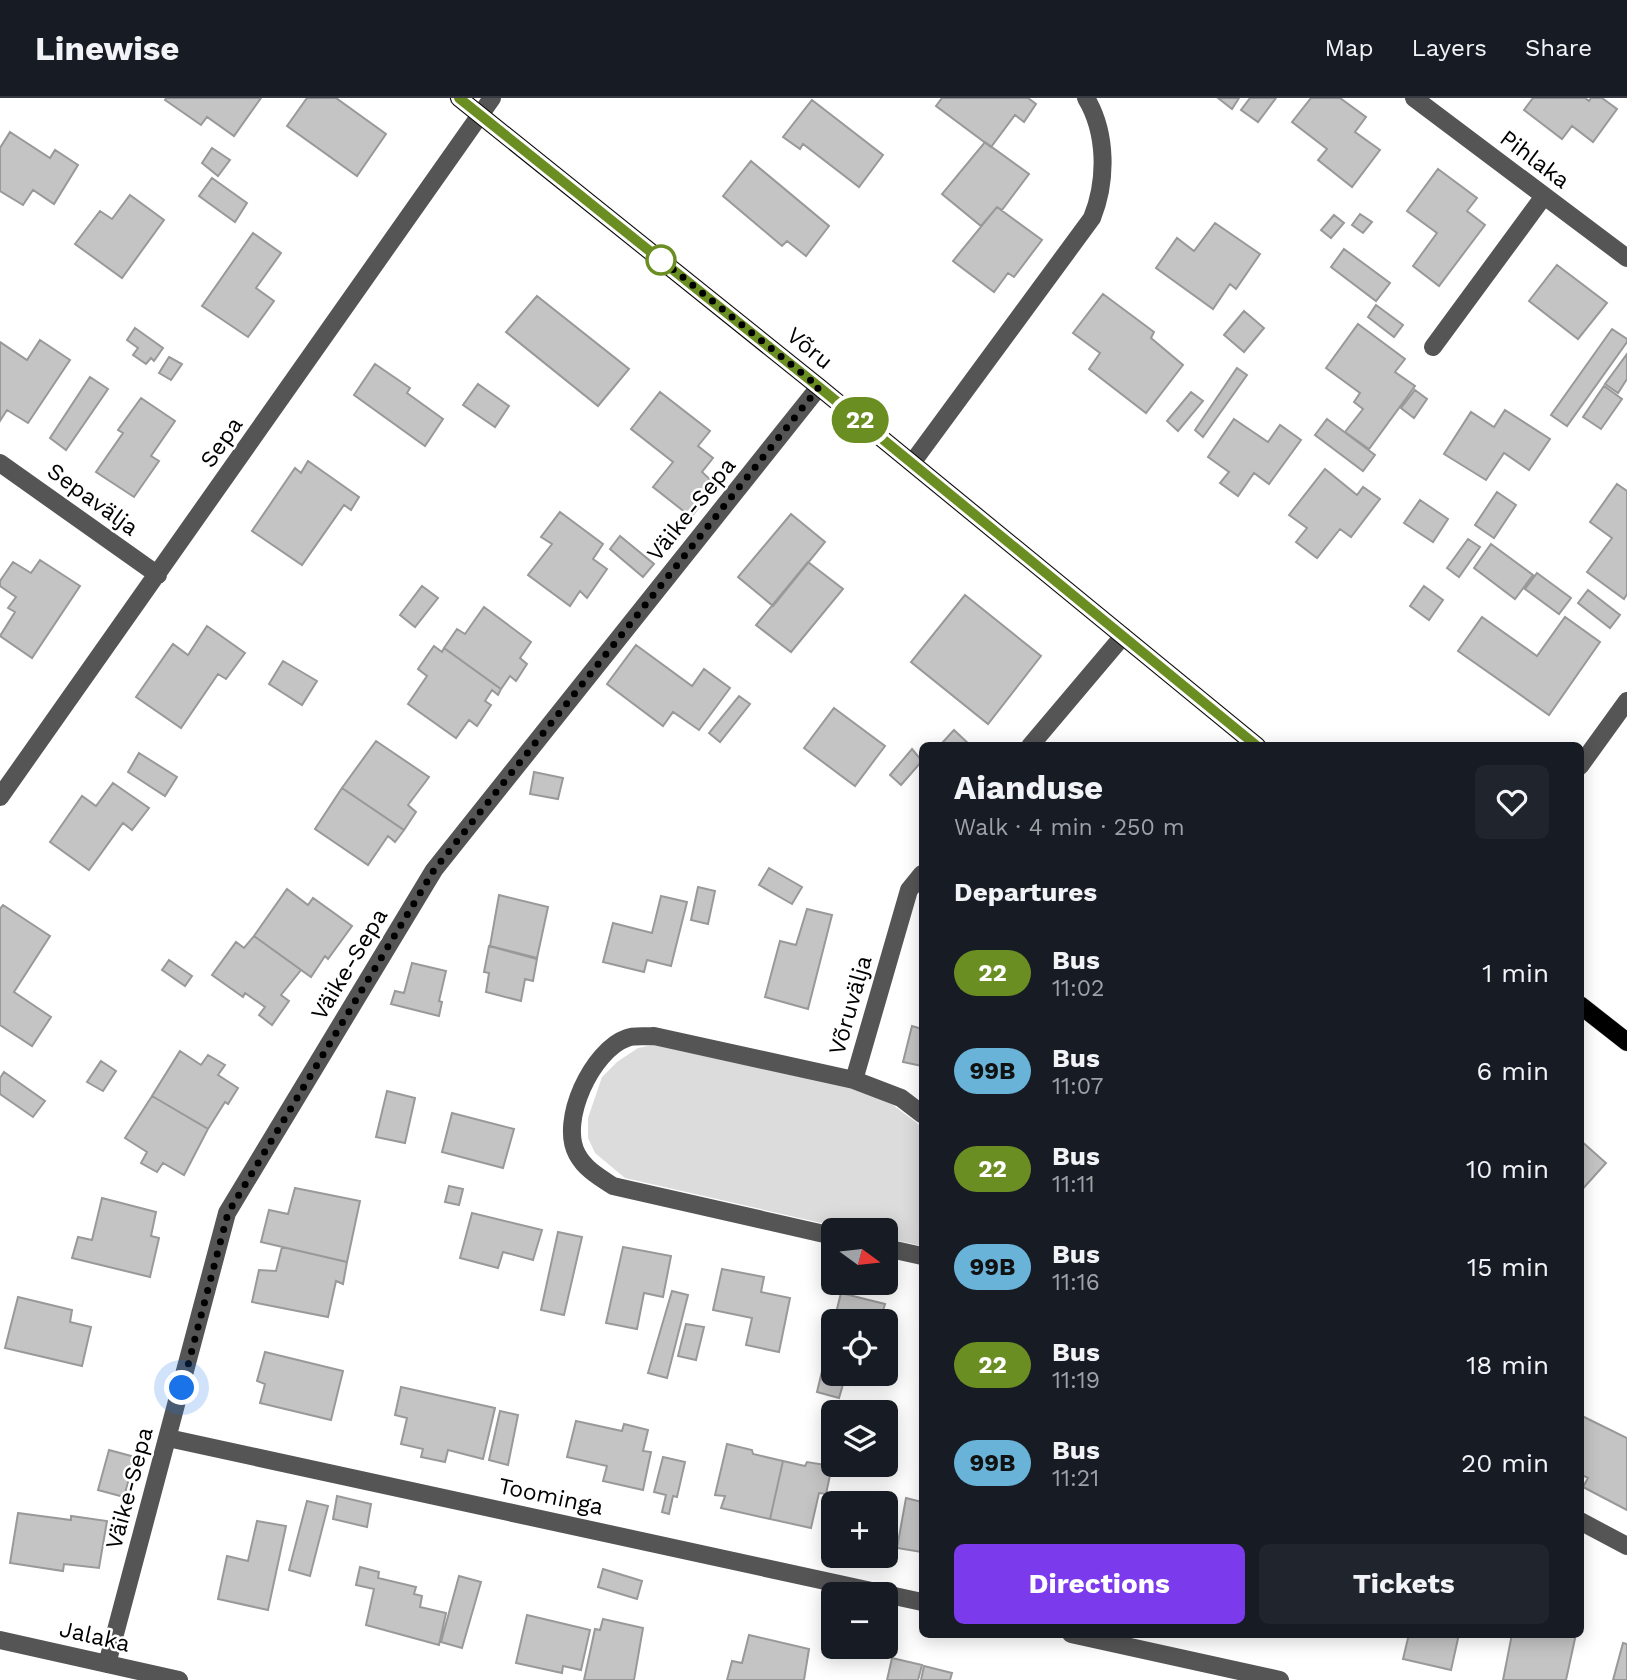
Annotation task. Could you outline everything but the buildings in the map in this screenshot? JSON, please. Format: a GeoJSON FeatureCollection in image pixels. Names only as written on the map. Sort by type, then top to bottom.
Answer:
{"type":"FeatureCollection","features":[{"type":"Feature","properties":{"kind":"main road","name":"Võru"},"geometry":{"type":"LineString","coordinates":[[459,98],[819,387],[1252,742]]}},
{"type":"Feature","properties":{"kind":"main road"},"geometry":{"type":"LineString","coordinates":[[1584,1008],[1627,1042]]}},
{"type":"Feature","properties":{"kind":"street","name":"Sepa"},"geometry":{"type":"LineString","coordinates":[[0,797],[492,98]]}},
{"type":"Feature","properties":{"kind":"street"},"geometry":{"type":"LineString","coordinates":[[912,463],[1092,218],[1102,194],[1104,162],[1097,129],[1086,98]]}},
{"type":"Feature","properties":{"kind":"street","name":"Pihlaka"},"geometry":{"type":"LineString","coordinates":[[1414,98],[1627,258]]}},
{"type":"Feature","properties":{"kind":"street"},"geometry":{"type":"LineString","coordinates":[[1433,347],[1544,196]]}},
{"type":"Feature","properties":{"kind":"street","name":"Väike-Sepa"},"geometry":{"type":"LineString","coordinates":[[107,1664],[228,1213],[434,870],[819,387]]}},
{"type":"Feature","properties":{"kind":"street","name":"Sepavälja"},"geometry":{"type":"LineString","coordinates":[[0,463],[158,576]]}},
{"type":"Feature","properties":{"kind":"street"},"geometry":{"type":"LineString","coordinates":[[1033,742],[1123,636]]}},
{"type":"Feature","properties":{"kind":"street"},"geometry":{"type":"LineString","coordinates":[[1584,760],[1627,701]]}},
{"type":"Feature","properties":{"kind":"street","name":"Võruvälja"},"geometry":{"type":"LineString","coordinates":[[919,878],[909,890],[853,1080],[901,1098],[919,1112]]}},
{"type":"Feature","properties":{"kind":"street"},"geometry":{"type":"LineString","coordinates":[[821,1233],[613,1186],[592,1173],[576,1152],[572,1126],[578,1098],[589,1073],[606,1052],[627,1038],[654,1036],[853,1080]]}},
{"type":"Feature","properties":{"kind":"street"},"geometry":{"type":"LineString","coordinates":[[898,1251],[919,1255]]}},
{"type":"Feature","properties":{"kind":"street","name":"Toominga"},"geometry":{"type":"LineString","coordinates":[[169,1438],[919,1601]]}},
{"type":"Feature","properties":{"kind":"street"},"geometry":{"type":"LineString","coordinates":[[1584,1523],[1627,1546]]}},
{"type":"Feature","properties":{"kind":"street"},"geometry":{"type":"LineString","coordinates":[[1089,1638],[1280,1680]]}},
{"type":"Feature","properties":{"kind":"street","name":"Jalaka"},"geometry":{"type":"LineString","coordinates":[[0,1640],[179,1680]]}},
{"type":"Feature","properties":{"kind":"shaded area"},"geometry":{"type":"Polygon","coordinates":[[[658,1044],[843,1083],[893,1105],[919,1125],[919,1245],[898,1241],[898,1218],[821,1218],[821,1223],[625,1178],[595,1153],[588,1138],[588,1118],[602,1077],[617,1062],[638,1048],[658,1044]]]}},
{"type":"Feature","properties":{"kind":"bus line","name":"22"},"geometry":{"type":"LineString","coordinates":[[459,98],[819,387],[1252,742]]}},
{"type":"Feature","properties":{"kind":"route"},"geometry":{"type":"LineString","coordinates":[[182,1388],[228,1213],[434,870],[819,387],[659,258],[661,260]]}}]}
